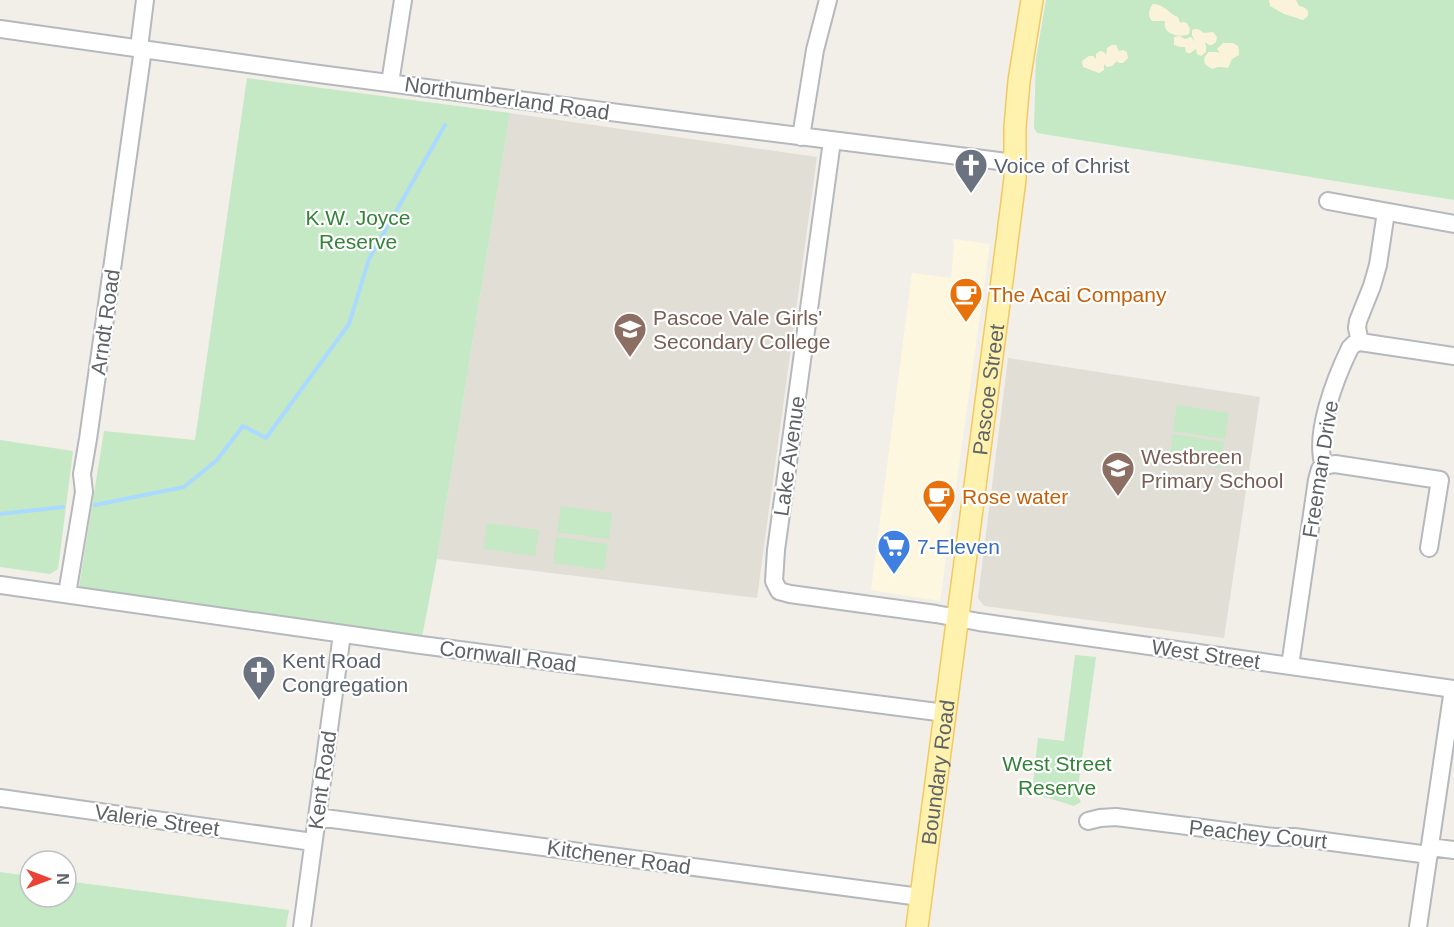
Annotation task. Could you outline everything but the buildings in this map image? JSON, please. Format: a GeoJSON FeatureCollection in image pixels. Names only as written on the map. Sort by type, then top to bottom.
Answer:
{"type":"FeatureCollection","features":[{"type":"Feature","properties":{"kind":"main road","name":"Pascoe Street"},"geometry":{"type":"LineString","coordinates":[[958,618],[1015,179],[1017,100],[1032,0]]}},
{"type":"Feature","properties":{"kind":"main road","name":"Boundary Road"},"geometry":{"type":"LineString","coordinates":[[916,927],[958,618]]}},
{"type":"Feature","properties":{"kind":"street","name":"Arndt Road"},"geometry":{"type":"LineString","coordinates":[[67,594],[84,492],[82,467],[88,439],[146,0]]}},
{"type":"Feature","properties":{"kind":"street"},"geometry":{"type":"LineString","coordinates":[[390,83],[403,0]]}},
{"type":"Feature","properties":{"kind":"street"},"geometry":{"type":"LineString","coordinates":[[801,137],[815,50],[828,0]]}},
{"type":"Feature","properties":{"kind":"street","name":"Northumberland Road"},"geometry":{"type":"LineString","coordinates":[[0,29],[390,83],[1015,163]]}},
{"type":"Feature","properties":{"kind":"street","name":"Lake Avenue"},"geometry":{"type":"LineString","coordinates":[[832,141],[776,550],[774,581],[779,591],[790,594],[958,618]]}},
{"type":"Feature","properties":{"kind":"street"},"geometry":{"type":"LineString","coordinates":[[1328,201],[1454,224]]}},
{"type":"Feature","properties":{"kind":"street"},"geometry":{"type":"LineString","coordinates":[[1386,212],[1378,265],[1358,321],[1360,342],[1454,356]]}},
{"type":"Feature","properties":{"kind":"street","name":"Freeman Drive"},"geometry":{"type":"LineString","coordinates":[[1290,666],[1317,480],[1320,469],[1324,466],[1321,449],[1327,408],[1350,348],[1360,342]]}},
{"type":"Feature","properties":{"kind":"street"},"geometry":{"type":"LineString","coordinates":[[1324,466],[1335,464],[1440,480],[1429,548]]}},
{"type":"Feature","properties":{"kind":"street","name":"Cornwall Road"},"geometry":{"type":"LineString","coordinates":[[0,585],[421,645],[945,713]]}},
{"type":"Feature","properties":{"kind":"street","name":"West Street"},"geometry":{"type":"LineString","coordinates":[[958,618],[1453,689]]}},
{"type":"Feature","properties":{"kind":"street","name":"Kent Road"},"geometry":{"type":"LineString","coordinates":[[302,927],[342,634]]}},
{"type":"Feature","properties":{"kind":"street"},"geometry":{"type":"LineString","coordinates":[[1418,927],[1453,689]]}},
{"type":"Feature","properties":{"kind":"street","name":"Valerie Street"},"geometry":{"type":"LineString","coordinates":[[0,798],[313,842]]}},
{"type":"Feature","properties":{"kind":"street","name":"Kitchener Road"},"geometry":{"type":"LineString","coordinates":[[317,817],[920,897]]}},
{"type":"Feature","properties":{"kind":"street","name":"Peachey Court"},"geometry":{"type":"LineString","coordinates":[[1088,821],[1116,817],[1274,837],[1430,851],[1454,850]]}},
{"type":"Feature","properties":{"kind":"shaded area","name":"Pascoe Vale Girls' Secondary College"},"geometry":{"type":"Polygon","coordinates":[[[510,113],[817,157],[757,598],[437,559],[510,113]]]}},
{"type":"Feature","properties":{"kind":"shaded area"},"geometry":{"type":"Polygon","coordinates":[[[953,239],[990,244],[940,601],[871,590],[912,273],[951,278],[953,239]]]}},
{"type":"Feature","properties":{"kind":"shaded area","name":"Westbreen Primary School"},"geometry":{"type":"Polygon","coordinates":[[[1008,358],[1260,397],[1224,638],[984,606],[978,598],[1008,358]]]}},
{"type":"Feature","properties":{"kind":"green space"},"geometry":{"type":"Polygon","coordinates":[[[1046,0],[1454,0],[1454,200],[1037,133],[1034,128],[1036,59],[1046,0]]]}},
{"type":"Feature","properties":{"kind":"green space","name":"K.W. Joyce Reserve"},"geometry":{"type":"Polygon","coordinates":[[[247,78],[510,113],[437,559],[422,637],[79,587],[104,431],[195,440],[247,78]]]}},
{"type":"Feature","properties":{"kind":"green space"},"geometry":{"type":"Polygon","coordinates":[[[1177,405],[1229,413],[1225,439],[1173,431],[1177,405]]]}},
{"type":"Feature","properties":{"kind":"green space"},"geometry":{"type":"Polygon","coordinates":[[[1173,434],[1224,442],[1220,468],[1169,460],[1173,434]]]}},
{"type":"Feature","properties":{"kind":"green space"},"geometry":{"type":"Polygon","coordinates":[[[0,440],[73,451],[58,569],[50,574],[0,567],[0,440]]]}},
{"type":"Feature","properties":{"kind":"green space"},"geometry":{"type":"Polygon","coordinates":[[[561,506],[612,513],[609,539],[557,532],[561,506]]]}},
{"type":"Feature","properties":{"kind":"green space"},"geometry":{"type":"Polygon","coordinates":[[[487,523],[539,530],[535,556],[484,549],[487,523]]]}},
{"type":"Feature","properties":{"kind":"green space"},"geometry":{"type":"Polygon","coordinates":[[[556,537],[608,544],[604,570],[553,563],[556,537]]]}},
{"type":"Feature","properties":{"kind":"green space","name":"West Street Reserve"},"geometry":{"type":"Polygon","coordinates":[[[1075,655],[1096,657],[1077,795],[1081,802],[1074,806],[1032,793],[1038,738],[1064,741],[1075,655]]]}},
{"type":"Feature","properties":{"kind":"green space"},"geometry":{"type":"Polygon","coordinates":[[[0,872],[18,874],[18,909],[78,909],[78,883],[289,910],[286,927],[0,927],[0,872]]]}},
{"type":"Feature","properties":{"kind":"sand"},"geometry":{"type":"Polygon","coordinates":[[[1269,0],[1296,0],[1299,6],[1307,10],[1308,16],[1303,20],[1284,14],[1270,6],[1269,0]]]}},
{"type":"Feature","properties":{"kind":"sand"},"geometry":{"type":"Polygon","coordinates":[[[1153,4],[1160,5],[1178,17],[1180,23],[1187,23],[1190,29],[1189,34],[1181,36],[1172,34],[1166,29],[1165,21],[1152,21],[1149,12],[1153,4]]]}},
{"type":"Feature","properties":{"kind":"sand"},"geometry":{"type":"Polygon","coordinates":[[[1192,30],[1204,33],[1213,32],[1217,37],[1216,42],[1212,45],[1205,42],[1206,52],[1201,56],[1197,54],[1196,49],[1189,53],[1186,52],[1185,47],[1174,45],[1174,37],[1180,36],[1185,39],[1191,37],[1195,42],[1192,30]]]}},
{"type":"Feature","properties":{"kind":"sand"},"geometry":{"type":"Polygon","coordinates":[[[1223,43],[1233,43],[1238,46],[1239,55],[1232,59],[1228,68],[1211,68],[1205,64],[1205,56],[1209,52],[1220,53],[1217,49],[1223,43]]]}},
{"type":"Feature","properties":{"kind":"sand"},"geometry":{"type":"Polygon","coordinates":[[[1116,45],[1119,51],[1127,52],[1128,58],[1123,63],[1117,61],[1107,67],[1104,64],[1104,70],[1099,73],[1083,67],[1082,61],[1089,56],[1096,59],[1096,54],[1100,51],[1106,55],[1107,48],[1116,45]]]}},
{"type":"Feature","properties":{"kind":"waterway"},"geometry":{"type":"LineString","coordinates":[[95,505],[184,487],[217,460],[243,426],[266,438],[349,324],[369,259],[445,125]]}},
{"type":"Feature","properties":{"kind":"waterway"},"geometry":{"type":"LineString","coordinates":[[0,514],[63,507]]}},
{"type":"Feature","properties":{"kind":"place","name":"Voice of Christ"},"geometry":{"type":"Point","coordinates":[971,194]}},
{"type":"Feature","properties":{"kind":"place","name":"The Acai Company"},"geometry":{"type":"Point","coordinates":[966,323]}},
{"type":"Feature","properties":{"kind":"place","name":"Pascoe Vale Girls' Secondary College"},"geometry":{"type":"Point","coordinates":[630,358]}},
{"type":"Feature","properties":{"kind":"place","name":"Westbreen Primary School"},"geometry":{"type":"Point","coordinates":[1118,497]}},
{"type":"Feature","properties":{"kind":"place","name":"Rose water"},"geometry":{"type":"Point","coordinates":[939,525]}},
{"type":"Feature","properties":{"kind":"place","name":"7-Eleven"},"geometry":{"type":"Point","coordinates":[894,575]}},
{"type":"Feature","properties":{"kind":"place","name":"Kent Road Congregation"},"geometry":{"type":"Point","coordinates":[259,701]}}]}
